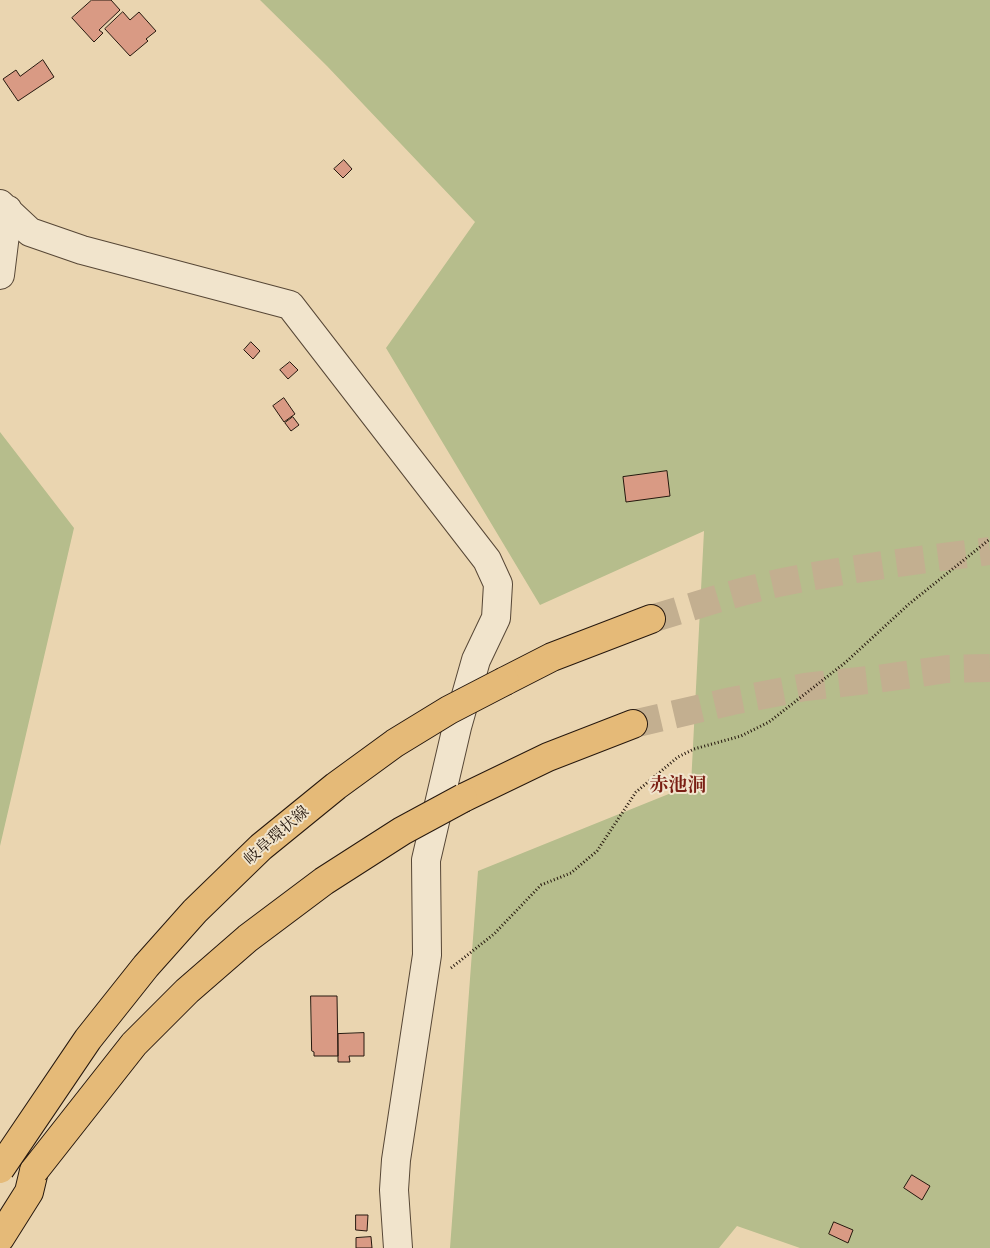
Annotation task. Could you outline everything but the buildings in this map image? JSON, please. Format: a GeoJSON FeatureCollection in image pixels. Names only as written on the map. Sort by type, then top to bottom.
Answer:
{"type":"FeatureCollection","features":[{"type":"Feature","properties":{"kind":"main road","name":"岐阜環状線"},"geometry":{"type":"LineString","coordinates":[[0,1169],[88,1039],[146,966],[195,912],[261,847],[336,786],[395,743],[449,710],[552,657],[651,619]]}},
{"type":"Feature","properties":{"kind":"main road"},"geometry":{"type":"LineString","coordinates":[[0,1211],[18,1184],[34,1171],[134,1044],[187,991],[241,944],[324,881],[402,831],[463,798],[548,757],[633,724]]}},
{"type":"Feature","properties":{"kind":"main road"},"geometry":{"type":"LineString","coordinates":[[0,1238],[29,1192],[34,1171]]}},
{"type":"Feature","properties":{"kind":"street"},"geometry":{"type":"LineString","coordinates":[[0,275],[4,207]]}},
{"type":"Feature","properties":{"kind":"street"},"geometry":{"type":"LineString","coordinates":[[4,207],[30,232],[82,250],[290,305],[487,560],[498,584],[496,618],[476,660],[426,860],[427,955],[396,1160],[394,1190],[398,1248]]}},
{"type":"Feature","properties":{"kind":"path"},"geometry":{"type":"LineString","coordinates":[[450,968],[494,934],[540,885],[571,873],[597,851],[636,792],[678,757],[694,749],[741,736],[769,722],[846,662],[909,604],[990,539]]}},
{"type":"Feature","properties":{"kind":"green space"},"geometry":{"type":"Polygon","coordinates":[[[260,0],[990,0],[990,1248],[800,1248],[737,1226],[719,1248],[450,1248],[478,871],[691,785],[704,531],[540,605],[386,348],[475,222],[327,66],[260,0]]]}},
{"type":"Feature","properties":{"kind":"green space"},"geometry":{"type":"Polygon","coordinates":[[[0,432],[74,528],[0,846],[0,432]]]}},
{"type":"Feature","properties":{"kind":"tunnel"},"geometry":{"type":"LineString","coordinates":[[651,619],[734,594],[783,582],[860,568],[990,551]]}},
{"type":"Feature","properties":{"kind":"tunnel"},"geometry":{"type":"LineString","coordinates":[[633,724],[732,701],[805,687],[947,669],[990,668]]}},
{"type":"Feature","properties":{"kind":"district","name":"赤池洞"},"geometry":{"type":"Point","coordinates":[678,786]}}]}
